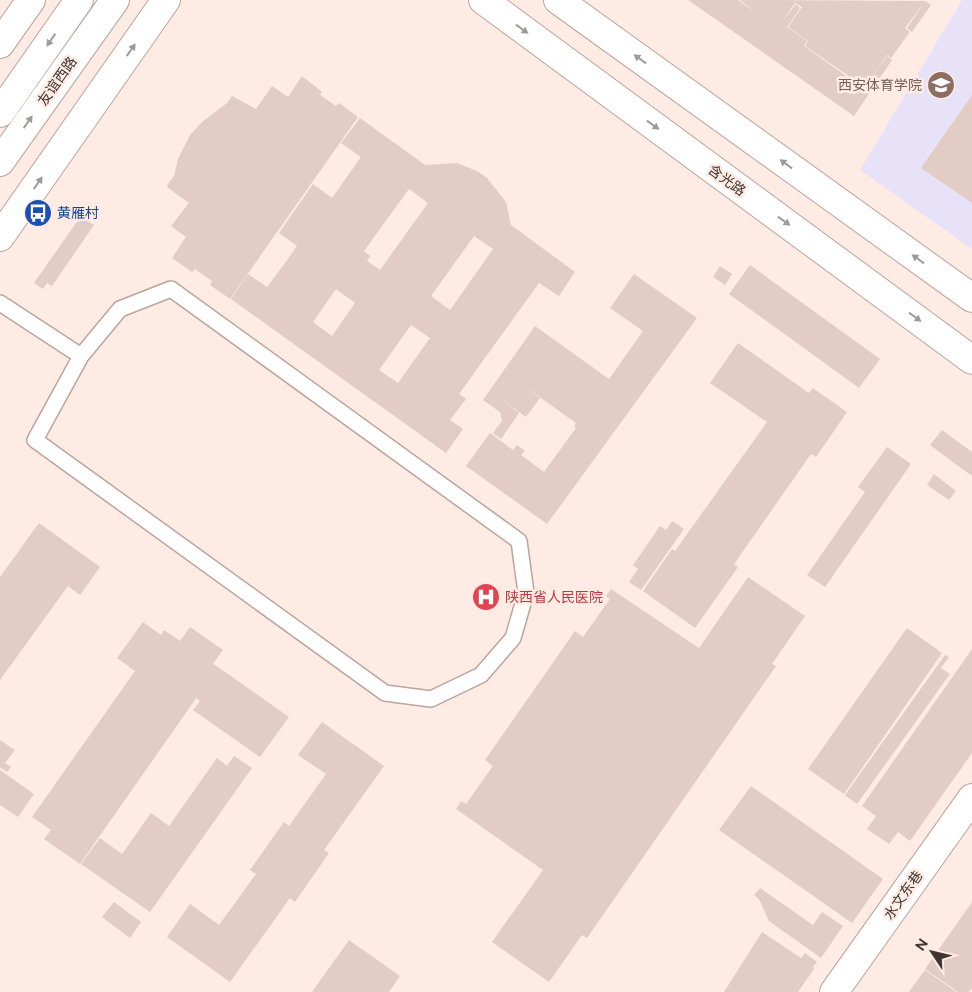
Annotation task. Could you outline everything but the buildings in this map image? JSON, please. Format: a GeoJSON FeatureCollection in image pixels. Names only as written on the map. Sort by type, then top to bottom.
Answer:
{"type":"FeatureCollection","features":[{"type":"Feature","properties":{"kind":"main road"},"geometry":{"type":"LineString","coordinates":[[0,44],[31,0]]}},
{"type":"Feature","properties":{"kind":"main road","name":"友谊西路"},"geometry":{"type":"LineString","coordinates":[[0,113],[79,0]]}},
{"type":"Feature","properties":{"kind":"main road","name":"友谊西路"},"geometry":{"type":"LineString","coordinates":[[0,162],[115,0]]}},
{"type":"Feature","properties":{"kind":"main road"},"geometry":{"type":"LineString","coordinates":[[0,237],[166,0]]}},
{"type":"Feature","properties":{"kind":"main road","name":"含光路"},"geometry":{"type":"LineString","coordinates":[[482,0],[972,360]]}},
{"type":"Feature","properties":{"kind":"main road"},"geometry":{"type":"LineString","coordinates":[[558,0],[972,298]]}},
{"type":"Feature","properties":{"kind":"main road","name":"水文东巷"},"geometry":{"type":"LineString","coordinates":[[834,992],[972,798]]}},
{"type":"Feature","properties":{"kind":"lane"},"geometry":{"type":"LineString","coordinates":[[171,289],[519,541],[526,593],[513,638],[481,674],[431,699],[385,693],[36,440],[81,356],[120,309],[171,289]]}},
{"type":"Feature","properties":{"kind":"lane"},"geometry":{"type":"LineString","coordinates":[[0,303],[81,356]]}},
{"type":"Feature","properties":{"kind":"shaded area","name":"西安体育学院"},"geometry":{"type":"Polygon","coordinates":[[[962,0],[972,0],[972,249],[860,170],[962,0]]]}},
{"type":"Feature","properties":{"kind":"place","name":"西安体育学院"},"geometry":{"type":"Point","coordinates":[941,85]}},
{"type":"Feature","properties":{"kind":"place","name":"黄雁村"},"geometry":{"type":"Point","coordinates":[38,213]}},
{"type":"Feature","properties":{"kind":"place","name":"陕西省人民医院"},"geometry":{"type":"Point","coordinates":[486,597]}}]}
